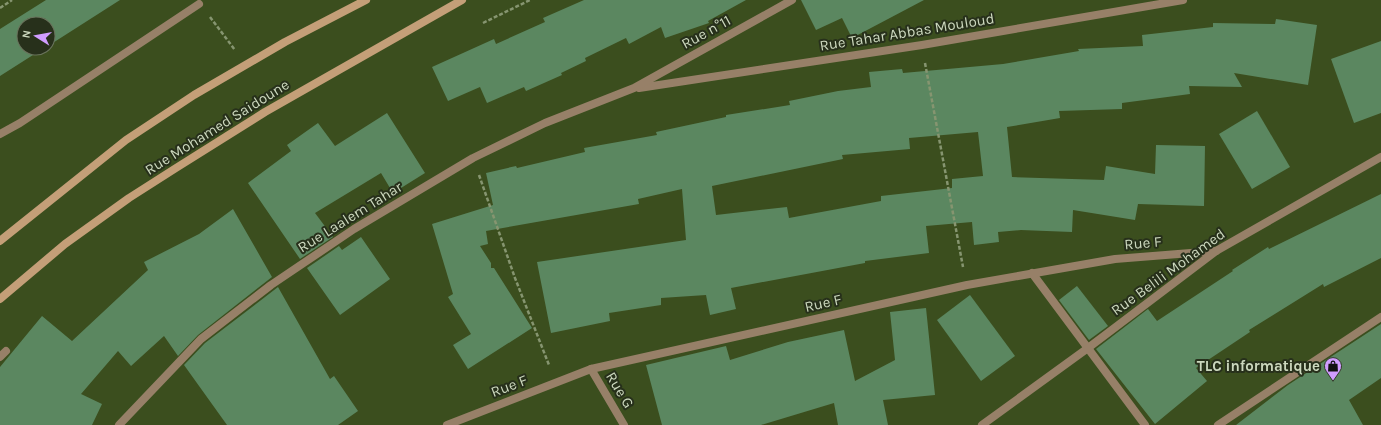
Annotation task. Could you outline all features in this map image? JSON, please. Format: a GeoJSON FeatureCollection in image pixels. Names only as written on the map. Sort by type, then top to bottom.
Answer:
{"type":"FeatureCollection","features":[{"type":"Feature","properties":{"kind":"main road"},"geometry":{"type":"LineString","coordinates":[[0,242],[126,140],[194,95],[285,42],[366,0]]}},
{"type":"Feature","properties":{"kind":"main road","name":"Rue Mohamed Saidoune"},"geometry":{"type":"LineString","coordinates":[[0,299],[65,244],[129,198],[265,112],[462,0]]}},
{"type":"Feature","properties":{"kind":"street","name":"Rue n°11"},"geometry":{"type":"LineString","coordinates":[[634,88],[792,0]]}},
{"type":"Feature","properties":{"kind":"street","name":"Rue Tahar Abbas Mouloud"},"geometry":{"type":"LineString","coordinates":[[634,88],[922,45],[1184,0]]}},
{"type":"Feature","properties":{"kind":"street"},"geometry":{"type":"LineString","coordinates":[[0,134],[20,123],[199,4]]}},
{"type":"Feature","properties":{"kind":"street","name":"Rue Laalem Tahar"},"geometry":{"type":"LineString","coordinates":[[119,425],[201,339],[272,285],[354,229],[473,158],[545,123],[634,88]]}},
{"type":"Feature","properties":{"kind":"street","name":"Rue Belili Mohamed"},"geometry":{"type":"LineString","coordinates":[[982,425],[1088,348],[1216,251],[1381,157]]}},
{"type":"Feature","properties":{"kind":"street","name":"Rue F"},"geometry":{"type":"LineString","coordinates":[[447,425],[591,369],[967,285],[1115,259],[1216,251]]}},
{"type":"Feature","properties":{"kind":"street"},"geometry":{"type":"LineString","coordinates":[[1032,273],[1145,425]]}},
{"type":"Feature","properties":{"kind":"street"},"geometry":{"type":"LineString","coordinates":[[1218,425],[1381,317]]}},
{"type":"Feature","properties":{"kind":"street","name":"Rue G"},"geometry":{"type":"LineString","coordinates":[[591,369],[624,425]]}},
{"type":"Feature","properties":{"kind":"path"},"geometry":{"type":"LineString","coordinates":[[0,8],[12,0]]}},
{"type":"Feature","properties":{"kind":"path"},"geometry":{"type":"LineString","coordinates":[[483,23],[530,0]]}},
{"type":"Feature","properties":{"kind":"path"},"geometry":{"type":"LineString","coordinates":[[199,4],[246,64]]}},
{"type":"Feature","properties":{"kind":"path"},"geometry":{"type":"LineString","coordinates":[[922,45],[967,285]]}},
{"type":"Feature","properties":{"kind":"path"},"geometry":{"type":"LineString","coordinates":[[473,158],[515,278],[555,383]]}},
{"type":"Feature","properties":{"kind":"building"},"geometry":{"type":"Polygon","coordinates":[[[46,0],[120,0],[56,41],[56,16],[21,16],[46,0]]]}},
{"type":"Feature","properties":{"kind":"building"},"geometry":{"type":"Polygon","coordinates":[[[584,0],[746,0],[708,21],[709,23],[665,38],[661,27],[629,44],[626,38],[585,58],[586,61],[561,73],[562,75],[526,91],[524,87],[487,103],[480,87],[448,101],[432,67],[494,39],[496,44],[545,22],[543,18],[584,0]]]}},
{"type":"Feature","properties":{"kind":"building"},"geometry":{"type":"Polygon","coordinates":[[[801,0],[924,0],[852,38],[842,18],[816,30],[801,0]]]}},
{"type":"Feature","properties":{"kind":"building"},"geometry":{"type":"Polygon","coordinates":[[[16,19],[16,56],[31,56],[0,76],[0,29],[16,19]]]}},
{"type":"Feature","properties":{"kind":"building"},"geometry":{"type":"Polygon","coordinates":[[[1276,19],[1317,25],[1308,85],[1234,73],[1242,87],[1189,86],[1190,94],[1122,103],[1122,109],[1059,111],[1060,118],[1007,127],[1012,177],[1104,180],[1106,166],[1155,174],[1156,145],[1205,146],[1204,206],[1138,204],[1135,220],[1073,210],[1072,232],[1021,230],[998,232],[999,242],[974,245],[972,222],[926,226],[929,253],[865,261],[865,263],[731,288],[736,309],[710,315],[706,295],[661,298],[661,305],[609,313],[610,321],[551,333],[537,262],[686,240],[682,189],[638,199],[639,204],[486,231],[488,244],[480,246],[491,263],[491,268],[494,268],[532,328],[468,369],[453,345],[471,334],[448,297],[453,294],[432,224],[493,205],[486,173],[516,166],[517,168],[585,152],[584,148],[657,135],[656,132],[726,117],[726,115],[790,105],[789,101],[838,91],[871,87],[869,72],[902,69],[903,73],[1003,64],[1079,51],[1078,49],[1143,46],[1142,35],[1213,27],[1213,23],[1275,24],[1276,19]],[[978,132],[909,138],[910,149],[842,155],[843,159],[712,186],[716,215],[787,207],[789,218],[881,201],[881,196],[952,188],[952,179],[983,176],[978,132]]]}},
{"type":"Feature","properties":{"kind":"building"},"geometry":{"type":"Polygon","coordinates":[[[1381,41],[1381,113],[1354,123],[1331,59],[1381,41]]]}},
{"type":"Feature","properties":{"kind":"building"},"geometry":{"type":"Polygon","coordinates":[[[1257,111],[1290,167],[1252,189],[1219,134],[1257,111]]]}},
{"type":"Feature","properties":{"kind":"building"},"geometry":{"type":"Polygon","coordinates":[[[387,113],[425,173],[393,193],[381,173],[315,213],[333,237],[300,259],[248,183],[291,151],[287,145],[318,123],[335,146],[387,113]]]}},
{"type":"Feature","properties":{"kind":"building"},"geometry":{"type":"Polygon","coordinates":[[[1381,194],[1381,258],[1324,287],[1323,284],[1249,330],[1250,332],[1196,368],[1207,381],[1155,424],[1096,349],[1148,309],[1157,321],[1268,247],[1269,249],[1381,194]]]}},
{"type":"Feature","properties":{"kind":"building"},"geometry":{"type":"Polygon","coordinates":[[[233,209],[272,277],[198,335],[178,356],[164,336],[131,366],[118,351],[81,394],[102,404],[92,425],[0,425],[0,367],[42,316],[72,341],[148,270],[144,262],[199,234],[233,209]]]}},
{"type":"Feature","properties":{"kind":"building"},"geometry":{"type":"Polygon","coordinates":[[[361,237],[390,279],[340,315],[307,268],[339,246],[342,250],[361,237]]]}},
{"type":"Feature","properties":{"kind":"building"},"geometry":{"type":"Polygon","coordinates":[[[1077,286],[1108,326],[1089,340],[1059,300],[1077,286]]]}},
{"type":"Feature","properties":{"kind":"building"},"geometry":{"type":"Polygon","coordinates":[[[278,287],[330,379],[334,376],[358,411],[338,425],[227,425],[184,365],[205,343],[278,287]]]}},
{"type":"Feature","properties":{"kind":"building"},"geometry":{"type":"Polygon","coordinates":[[[970,295],[1015,356],[981,381],[937,320],[970,295]]]}},
{"type":"Feature","properties":{"kind":"building"},"geometry":{"type":"Polygon","coordinates":[[[926,308],[935,395],[883,400],[888,425],[838,425],[834,403],[761,425],[662,425],[646,365],[726,346],[730,360],[788,342],[844,330],[855,381],[895,360],[890,312],[926,308]]]}},
{"type":"Feature","properties":{"kind":"building"},"geometry":{"type":"Polygon","coordinates":[[[1381,324],[1381,378],[1349,400],[1363,425],[1236,425],[1288,385],[1381,324]]]}},
{"type":"Feature","properties":{"kind":"place","name":"TLC informatique"},"geometry":{"type":"Point","coordinates":[1333,381]}}]}
